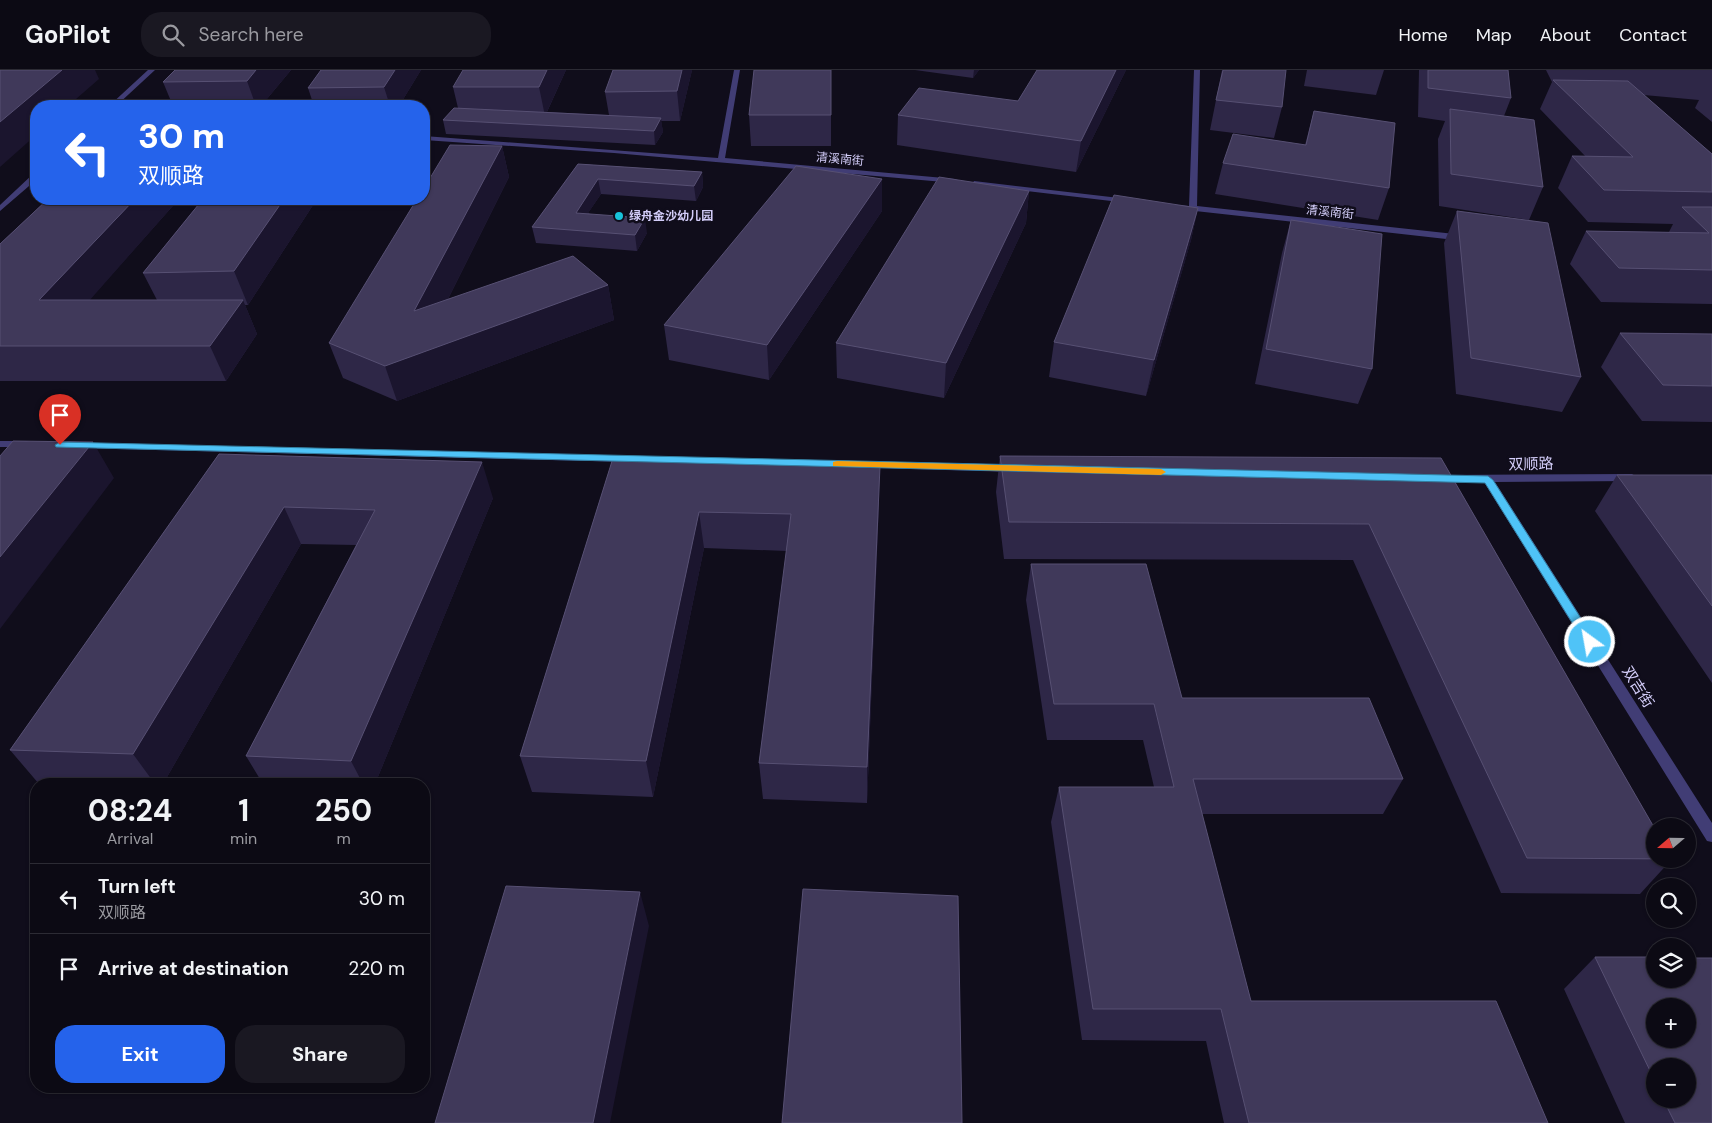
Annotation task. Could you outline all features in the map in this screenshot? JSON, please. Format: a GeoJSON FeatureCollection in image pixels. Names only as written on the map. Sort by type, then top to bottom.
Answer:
{"type":"FeatureCollection","features":[{"type":"Feature","properties":{"kind":"street"},"geometry":{"type":"LineString","coordinates":[[119,100],[152,70]]}},
{"type":"Feature","properties":{"kind":"street"},"geometry":{"type":"LineString","coordinates":[[721,160],[737,70]]}},
{"type":"Feature","properties":{"kind":"street"},"geometry":{"type":"LineString","coordinates":[[1193,208],[1197,70]]}},
{"type":"Feature","properties":{"kind":"street","name":"清溪南街"},"geometry":{"type":"LineString","coordinates":[[430,138],[721,160],[960,181]]}},
{"type":"Feature","properties":{"kind":"street"},"geometry":{"type":"LineString","coordinates":[[0,209],[30,182]]}},
{"type":"Feature","properties":{"kind":"street"},"geometry":{"type":"LineString","coordinates":[[970,182],[1139,202]]}},
{"type":"Feature","properties":{"kind":"street","name":"清溪南街"},"geometry":{"type":"LineString","coordinates":[[1175,206],[1465,239]]}},
{"type":"Feature","properties":{"kind":"street"},"geometry":{"type":"LineString","coordinates":[[0,444],[40,445]]}},
{"type":"Feature","properties":{"kind":"street"},"geometry":{"type":"LineString","coordinates":[[70,445],[638,459]]}},
{"type":"Feature","properties":{"kind":"street"},"geometry":{"type":"LineString","coordinates":[[767,462],[1026,469]]}},
{"type":"Feature","properties":{"kind":"street","name":"双顺路"},"geometry":{"type":"LineString","coordinates":[[1424,479],[1644,478]]}},
{"type":"Feature","properties":{"kind":"street","name":"双吉街"},"geometry":{"type":"LineString","coordinates":[[1488,480],[1712,836]]}},
{"type":"Feature","properties":{"kind":"building"},"geometry":{"type":"Polygon","coordinates":[[[0,70],[62,70],[0,122],[0,70]]]}},
{"type":"Feature","properties":{"kind":"building"},"geometry":{"type":"Polygon","coordinates":[[[175,70],[256,70],[247,81],[163,82],[175,70]]]}},
{"type":"Feature","properties":{"kind":"building"},"geometry":{"type":"Polygon","coordinates":[[[321,70],[395,70],[384,87],[308,88],[321,70]]]}},
{"type":"Feature","properties":{"kind":"building"},"geometry":{"type":"Polygon","coordinates":[[[463,70],[547,70],[539,87],[453,87],[463,70]]]}},
{"type":"Feature","properties":{"kind":"building"},"geometry":{"type":"Polygon","coordinates":[[[613,70],[682,70],[677,91],[605,92],[613,70]]]}},
{"type":"Feature","properties":{"kind":"building"},"geometry":{"type":"Polygon","coordinates":[[[754,70],[831,70],[831,115],[749,115],[754,70]]]}},
{"type":"Feature","properties":{"kind":"building"},"geometry":{"type":"Polygon","coordinates":[[[1037,70],[1116,70],[1081,141],[898,115],[919,88],[1018,101],[1037,70]]]}},
{"type":"Feature","properties":{"kind":"building"},"geometry":{"type":"Polygon","coordinates":[[[1223,70],[1286,70],[1282,107],[1216,100],[1223,70]]]}},
{"type":"Feature","properties":{"kind":"building"},"geometry":{"type":"Polygon","coordinates":[[[1428,70],[1508,70],[1511,98],[1428,88],[1428,70]]]}},
{"type":"Feature","properties":{"kind":"building"},"geometry":{"type":"Polygon","coordinates":[[[1553,80],[1628,81],[1712,154],[1712,192],[1604,190],[1572,156],[1633,157],[1553,80]]]}},
{"type":"Feature","properties":{"kind":"building"},"geometry":{"type":"Polygon","coordinates":[[[454,108],[661,118],[654,131],[443,120],[454,108]]]}},
{"type":"Feature","properties":{"kind":"building"},"geometry":{"type":"Polygon","coordinates":[[[1450,109],[1534,120],[1543,187],[1451,174],[1450,109]]]}},
{"type":"Feature","properties":{"kind":"building"},"geometry":{"type":"Polygon","coordinates":[[[1314,111],[1395,123],[1389,188],[1223,163],[1233,134],[1306,145],[1314,111]]]}},
{"type":"Feature","properties":{"kind":"building"},"geometry":{"type":"Polygon","coordinates":[[[450,145],[502,146],[414,311],[573,256],[608,285],[385,366],[329,343],[413,205],[430,205],[430,178],[450,145]]]}},
{"type":"Feature","properties":{"kind":"building"},"geometry":{"type":"Polygon","coordinates":[[[578,164],[702,172],[694,186],[598,179],[576,213],[645,218],[635,235],[532,227],[578,164]]]}},
{"type":"Feature","properties":{"kind":"building"},"geometry":{"type":"Polygon","coordinates":[[[796,166],[882,179],[767,345],[664,325],[796,166]]]}},
{"type":"Feature","properties":{"kind":"building"},"geometry":{"type":"Polygon","coordinates":[[[939,177],[1029,191],[946,363],[836,343],[939,177]]]}},
{"type":"Feature","properties":{"kind":"building"},"geometry":{"type":"Polygon","coordinates":[[[1114,195],[1198,208],[1154,360],[1054,342],[1114,195]]]}},
{"type":"Feature","properties":{"kind":"building"},"geometry":{"type":"Polygon","coordinates":[[[42,205],[129,205],[39,300],[243,300],[210,346],[0,346],[0,244],[42,205]]]}},
{"type":"Feature","properties":{"kind":"building"},"geometry":{"type":"Polygon","coordinates":[[[198,205],[280,205],[234,271],[143,273],[198,205]]]}},
{"type":"Feature","properties":{"kind":"building"},"geometry":{"type":"Polygon","coordinates":[[[1682,207],[1712,207],[1712,270],[1619,268],[1586,231],[1709,233],[1682,207]]]}},
{"type":"Feature","properties":{"kind":"building"},"geometry":{"type":"Polygon","coordinates":[[[1457,211],[1548,223],[1581,377],[1471,358],[1457,211]]]}},
{"type":"Feature","properties":{"kind":"building"},"geometry":{"type":"Polygon","coordinates":[[[1291,220],[1382,234],[1372,369],[1266,349],[1291,220]]]}},
{"type":"Feature","properties":{"kind":"building"},"geometry":{"type":"Polygon","coordinates":[[[1620,333],[1712,334],[1712,386],[1663,385],[1620,333]]]}},
{"type":"Feature","properties":{"kind":"building"},"geometry":{"type":"Polygon","coordinates":[[[13,441],[93,442],[0,557],[0,456],[13,441]]]}},
{"type":"Feature","properties":{"kind":"building"},"geometry":{"type":"Polygon","coordinates":[[[219,454],[482,462],[351,761],[246,756],[375,510],[284,507],[133,754],[10,750],[219,454]]]}},
{"type":"Feature","properties":{"kind":"building"},"geometry":{"type":"Polygon","coordinates":[[[1000,456],[1441,458],[1649,818],[1646,818],[1646,859],[1527,858],[1369,524],[1009,522],[1000,456]]]}},
{"type":"Feature","properties":{"kind":"building"},"geometry":{"type":"Polygon","coordinates":[[[613,458],[880,466],[867,767],[759,763],[791,514],[699,512],[646,761],[520,756],[613,458]]]}},
{"type":"Feature","properties":{"kind":"building"},"geometry":{"type":"Polygon","coordinates":[[[1617,475],[1712,475],[1712,606],[1617,475]]]}},
{"type":"Feature","properties":{"kind":"building"},"geometry":{"type":"Polygon","coordinates":[[[1031,564],[1146,564],[1182,698],[1369,698],[1403,779],[1193,779],[1251,1001],[1496,1001],[1548,1123],[1249,1123],[1221,1009],[1093,1009],[1059,787],[1174,787],[1154,704],[1054,704],[1031,564]]]}},
{"type":"Feature","properties":{"kind":"building"},"geometry":{"type":"Polygon","coordinates":[[[506,886],[640,892],[593,1123],[435,1123],[506,886]]]}},
{"type":"Feature","properties":{"kind":"building"},"geometry":{"type":"Polygon","coordinates":[[[803,889],[958,896],[962,1123],[782,1123],[803,889]]]}},
{"type":"Feature","properties":{"kind":"building"},"geometry":{"type":"Polygon","coordinates":[[[1595,957],[1646,957],[1646,988],[1696,988],[1696,958],[1712,958],[1712,1123],[1675,1123],[1668,1108],[1696,1108],[1696,1058],[1646,1058],[1646,1062],[1595,957]]]}},
{"type":"Feature","properties":{"kind":"slow traffic"},"geometry":{"type":"LineString","coordinates":[[837,464],[1161,472]]}},
{"type":"Feature","properties":{"kind":"place","name":"绿舟金沙幼儿园"},"geometry":{"type":"Point","coordinates":[619,216]}},
{"type":"Feature","properties":{"kind":"route"},"geometry":{"type":"LineString","coordinates":[[60,445],[1488,480],[1590,642]]}}]}
